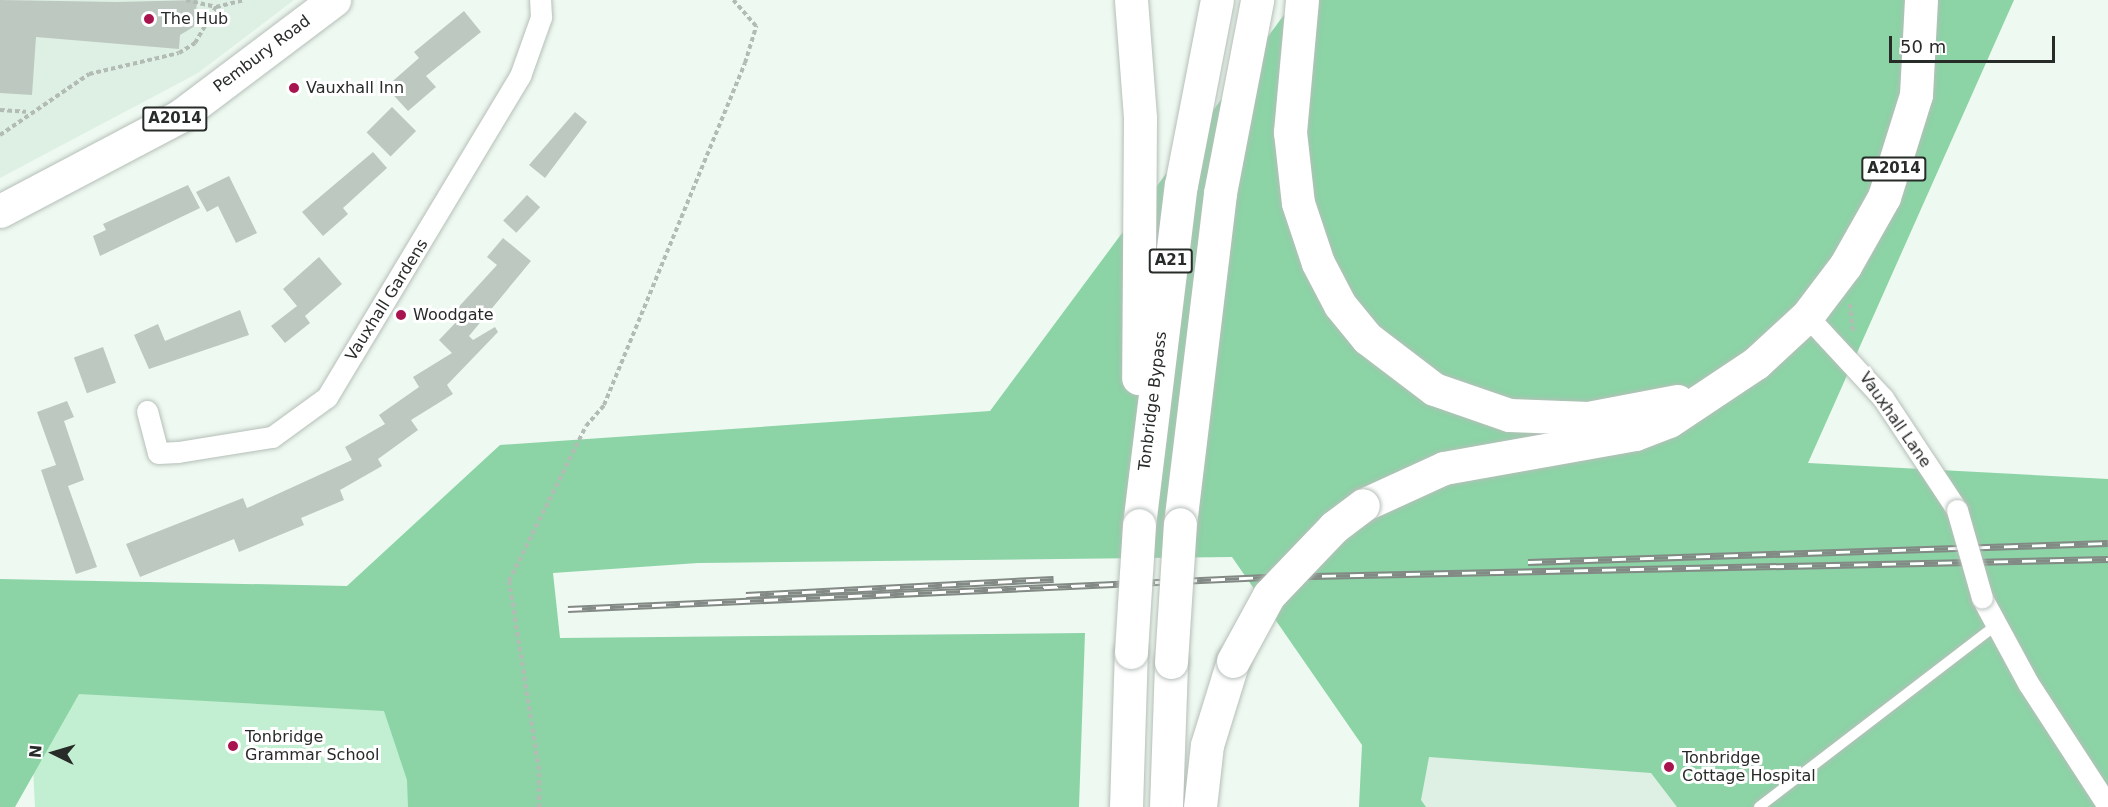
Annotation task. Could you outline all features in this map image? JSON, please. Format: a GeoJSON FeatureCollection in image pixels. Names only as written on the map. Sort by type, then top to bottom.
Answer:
{"type":"FeatureCollection","features":[{"type":"Feature","properties":{"kind":"main road","name":"Pembury Road"},"geometry":{"type":"LineString","coordinates":[[0,211],[180,116],[334,0]]}},
{"type":"Feature","properties":{"kind":"main road"},"geometry":{"type":"LineString","coordinates":[[1131,0],[1140,118],[1140,518]]}},
{"type":"Feature","properties":{"kind":"main road","name":"Tonbridge Bypass"},"geometry":{"type":"LineString","coordinates":[[1126,807],[1131,652],[1140,518],[1181,185],[1217,0]]}},
{"type":"Feature","properties":{"kind":"main road","name":"A21"},"geometry":{"type":"LineString","coordinates":[[1166,807],[1171,662],[1180,524],[1220,193],[1257,0]]}},
{"type":"Feature","properties":{"kind":"main road"},"geometry":{"type":"LineString","coordinates":[[1302,0],[1290,132],[1298,203],[1318,263],[1340,305],[1367,338],[1434,388],[1509,415],[1588,418],[1701,396]]}},
{"type":"Feature","properties":{"kind":"main road","name":"A2014"},"geometry":{"type":"LineString","coordinates":[[1807,315],[1863,240],[1891,177],[1916,95],[1921,0]]}},
{"type":"Feature","properties":{"kind":"main road"},"geometry":{"type":"LineString","coordinates":[[1200,807],[1207,745],[1233,661],[1269,595],[1334,527],[1363,505],[1444,468],[1635,434],[1669,421],[1701,396],[1756,363],[1807,315]]}},
{"type":"Feature","properties":{"kind":"street","name":"Vauxhall Gardens"},"geometry":{"type":"LineString","coordinates":[[147,411],[158,453],[178,452],[272,436],[327,397],[520,76],[541,17],[540,0]]}},
{"type":"Feature","properties":{"kind":"street","name":"Vauxhall Lane"},"geometry":{"type":"LineString","coordinates":[[1807,315],[1883,398],[1958,510],[1982,598],[1996,625],[2108,806]]}},
{"type":"Feature","properties":{"kind":"lane"},"geometry":{"type":"LineString","coordinates":[[1759,807],[1996,625]]}},
{"type":"Feature","properties":{"kind":"path"},"geometry":{"type":"LineString","coordinates":[[186,0],[216,7],[244,0]]}},
{"type":"Feature","properties":{"kind":"path"},"geometry":{"type":"LineString","coordinates":[[539,807],[539,770],[509,581],[586,426],[604,405],[745,63],[756,26],[733,0]]}},
{"type":"Feature","properties":{"kind":"path"},"geometry":{"type":"LineString","coordinates":[[0,135],[26,112],[89,74],[179,53],[195,43],[216,7]]}},
{"type":"Feature","properties":{"kind":"path"},"geometry":{"type":"LineString","coordinates":[[0,110],[26,112]]}},
{"type":"Feature","properties":{"kind":"path"},"geometry":{"type":"LineString","coordinates":[[1851,298],[1849,315],[1858,340]]}},
{"type":"Feature","properties":{"kind":"shaded area"},"geometry":{"type":"Polygon","coordinates":[[[0,0],[294,0],[198,73],[0,178],[0,0]]]}},
{"type":"Feature","properties":{"kind":"shaded area"},"geometry":{"type":"Polygon","coordinates":[[[1393,721],[1982,807],[1385,807],[1393,721]]]}},
{"type":"Feature","properties":{"kind":"green space"},"geometry":{"type":"Polygon","coordinates":[[[1295,0],[2014,0],[1808,463],[2108,479],[2108,807],[1677,807],[1651,773],[1429,757],[1421,800],[1426,807],[1359,807],[1362,745],[1232,557],[698,563],[553,573],[560,638],[1085,633],[1079,807],[408,807],[407,780],[384,711],[79,694],[15,807],[0,807],[0,579],[347,586],[500,445],[990,411],[1295,0]]]}},
{"type":"Feature","properties":{"kind":"green space","name":"Tonbridge Grammar School"},"geometry":{"type":"Polygon","coordinates":[[[427,666],[442,807],[35,807],[29,689],[427,666]]]}},
{"type":"Feature","properties":{"kind":"building"},"geometry":{"type":"Polygon","coordinates":[[[0,0],[117,2],[197,0],[195,26],[180,35],[179,49],[36,37],[32,95],[0,93],[0,0]]]}},
{"type":"Feature","properties":{"kind":"building"},"geometry":{"type":"Polygon","coordinates":[[[464,11],[481,32],[426,76],[436,87],[408,111],[386,87],[419,58],[414,52],[464,11]]]}},
{"type":"Feature","properties":{"kind":"building"},"geometry":{"type":"Polygon","coordinates":[[[392,107],[416,131],[391,156],[367,132],[392,107]]]}},
{"type":"Feature","properties":{"kind":"building"},"geometry":{"type":"Polygon","coordinates":[[[575,112],[587,122],[545,178],[529,165],[575,112]]]}},
{"type":"Feature","properties":{"kind":"building"},"geometry":{"type":"Polygon","coordinates":[[[373,152],[387,168],[343,208],[348,214],[323,236],[302,212],[373,152]]]}},
{"type":"Feature","properties":{"kind":"building"},"geometry":{"type":"Polygon","coordinates":[[[229,176],[257,233],[236,243],[218,206],[207,212],[196,192],[229,176]]]}},
{"type":"Feature","properties":{"kind":"building"},"geometry":{"type":"Polygon","coordinates":[[[188,185],[200,208],[100,256],[93,236],[106,230],[103,224],[188,185]]]}},
{"type":"Feature","properties":{"kind":"building"},"geometry":{"type":"Polygon","coordinates":[[[527,195],[540,207],[516,233],[503,221],[527,195]]]}},
{"type":"Feature","properties":{"kind":"building"},"geometry":{"type":"Polygon","coordinates":[[[503,238],[531,261],[469,336],[473,340],[495,327],[498,332],[447,385],[453,394],[411,420],[418,430],[378,459],[382,466],[340,490],[344,500],[301,518],[304,525],[239,552],[234,539],[140,577],[126,544],[243,498],[247,508],[352,460],[345,447],[385,424],[379,415],[419,387],[413,377],[452,353],[439,340],[460,318],[454,312],[497,265],[487,257],[503,238]]]}},
{"type":"Feature","properties":{"kind":"building"},"geometry":{"type":"Polygon","coordinates":[[[319,257],[342,284],[305,316],[310,323],[285,343],[271,326],[297,306],[283,289],[319,257]]]}},
{"type":"Feature","properties":{"kind":"building"},"geometry":{"type":"Polygon","coordinates":[[[240,310],[249,335],[149,369],[134,335],[158,324],[165,341],[240,310]]]}},
{"type":"Feature","properties":{"kind":"building"},"geometry":{"type":"Polygon","coordinates":[[[103,347],[116,383],[87,393],[74,358],[103,347]]]}},
{"type":"Feature","properties":{"kind":"building"},"geometry":{"type":"Polygon","coordinates":[[[67,401],[74,417],[64,421],[84,480],[68,486],[97,567],[76,574],[41,470],[56,465],[37,412],[67,401]]]}},
{"type":"Feature","properties":{"kind":"railway"},"geometry":{"type":"LineString","coordinates":[[1528,562],[2108,543]]}},
{"type":"Feature","properties":{"kind":"railway"},"geometry":{"type":"LineString","coordinates":[[568,609],[1266,577],[2108,559]]}},
{"type":"Feature","properties":{"kind":"railway"},"geometry":{"type":"LineString","coordinates":[[746,595],[1054,579]]}},
{"type":"Feature","properties":{"kind":"place","name":"The Hub"},"geometry":{"type":"Point","coordinates":[149,19]}},
{"type":"Feature","properties":{"kind":"place","name":"Vauxhall Inn"},"geometry":{"type":"Point","coordinates":[294,88]}},
{"type":"Feature","properties":{"kind":"place","name":"Woodgate"},"geometry":{"type":"Point","coordinates":[401,315]}},
{"type":"Feature","properties":{"kind":"place","name":"Tonbridge Grammar School"},"geometry":{"type":"Point","coordinates":[233,746]}},
{"type":"Feature","properties":{"kind":"place","name":"Tonbridge Cottage Hospital"},"geometry":{"type":"Point","coordinates":[1669,767]}}]}
